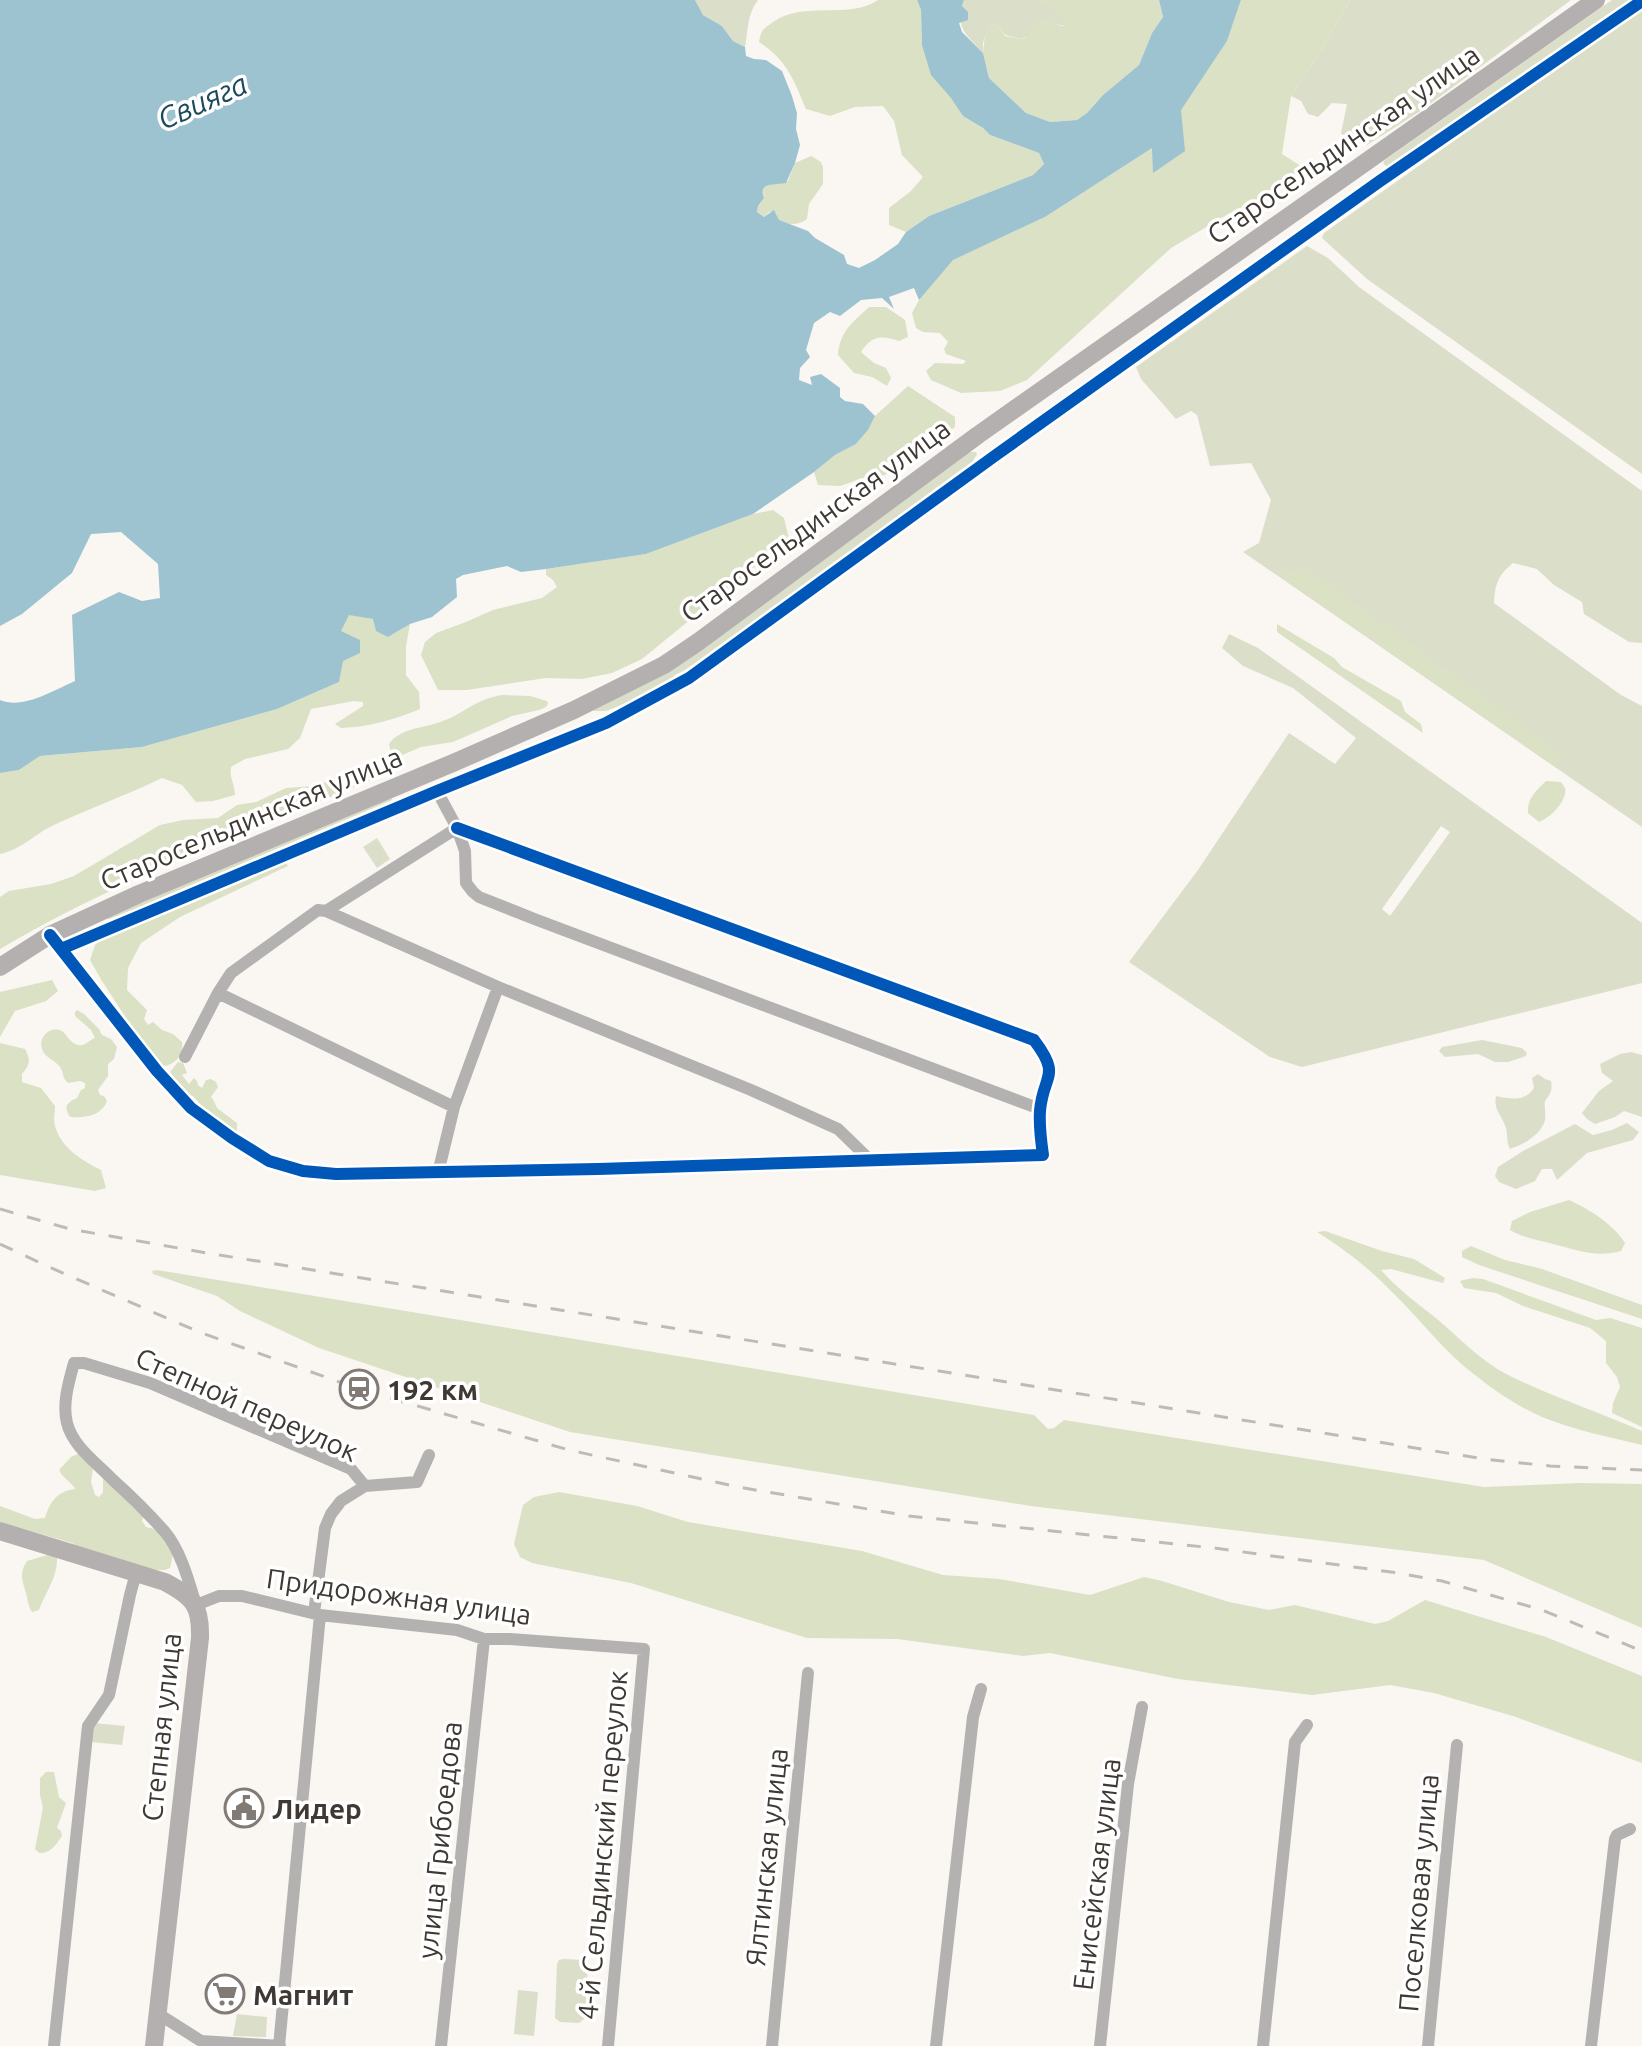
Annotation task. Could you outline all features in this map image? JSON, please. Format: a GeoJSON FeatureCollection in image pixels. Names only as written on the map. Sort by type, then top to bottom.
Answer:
{"type":"FeatureCollection","features":[{"type":"Feature","properties":{"kind":"main road","name":"Старосельдинская улица"},"geometry":{"type":"LineString","coordinates":[[0,967],[56,942],[139,894],[574,710],[664,665],[978,435],[1596,0]]}},
{"type":"Feature","properties":{"kind":"main road"},"geometry":{"type":"LineString","coordinates":[[0,1531],[165,1582],[182,1591],[196,1605]]}},
{"type":"Feature","properties":{"kind":"main road","name":"Степная улица"},"geometry":{"type":"LineString","coordinates":[[154,2046],[200,1638],[196,1605]]}},
{"type":"Feature","properties":{"kind":"street"},"geometry":{"type":"LineString","coordinates":[[457,828],[1034,1040],[1045,1055],[1050,1074],[1040,1109],[1043,1155],[438,1173],[336,1174],[303,1171],[269,1161],[191,1108],[157,1071],[56,942],[606,723],[689,678],[1380,181],[1642,1]]}},
{"type":"Feature","properties":{"kind":"street"},"geometry":{"type":"LineString","coordinates":[[574,710],[584,732]]}},
{"type":"Feature","properties":{"kind":"street"},"geometry":{"type":"LineString","coordinates":[[437,791],[457,828],[465,851],[466,883],[479,897],[1040,1109]]}},
{"type":"Feature","properties":{"kind":"street"},"geometry":{"type":"LineString","coordinates":[[326,911],[457,828]]}},
{"type":"Feature","properties":{"kind":"street"},"geometry":{"type":"LineString","coordinates":[[185,1057],[231,973],[318,910],[326,911],[498,987],[751,1090],[838,1129],[870,1160]]}},
{"type":"Feature","properties":{"kind":"street"},"geometry":{"type":"LineString","coordinates":[[438,1173],[454,1107],[498,987]]}},
{"type":"Feature","properties":{"kind":"street"},"geometry":{"type":"LineString","coordinates":[[218,993],[454,1107]]}},
{"type":"Feature","properties":{"kind":"street","name":"Степной переулок"},"geometry":{"type":"LineString","coordinates":[[74,1363],[84,1363],[150,1383],[351,1469],[365,1486],[417,1482],[429,1455]]}},
{"type":"Feature","properties":{"kind":"street","name":"Степная улица"},"geometry":{"type":"LineString","coordinates":[[74,1363],[66,1405],[67,1425],[87,1455],[167,1535],[186,1572],[196,1605]]}},
{"type":"Feature","properties":{"kind":"street"},"geometry":{"type":"LineString","coordinates":[[157,2013],[197,2044],[280,2046],[325,1528],[341,1501],[365,1486]]}},
{"type":"Feature","properties":{"kind":"street"},"geometry":{"type":"LineString","coordinates":[[54,2046],[88,1726],[109,1695],[136,1573]]}},
{"type":"Feature","properties":{"kind":"street","name":"Придорожная улица"},"geometry":{"type":"LineString","coordinates":[[196,1605],[219,1596],[242,1596],[317,1614],[457,1630],[484,1639],[644,1649]]}},
{"type":"Feature","properties":{"kind":"street","name":"улица Грибоедова"},"geometry":{"type":"LineString","coordinates":[[441,2046],[484,1639]]}},
{"type":"Feature","properties":{"kind":"street","name":"4-й Сельдинский переулок"},"geometry":{"type":"LineString","coordinates":[[608,2046],[644,1649]]}},
{"type":"Feature","properties":{"kind":"street","name":"Ялтинская улица"},"geometry":{"type":"LineString","coordinates":[[772,2046],[808,1673]]}},
{"type":"Feature","properties":{"kind":"street"},"geometry":{"type":"LineString","coordinates":[[936,2046],[973,1717],[981,1689]]}},
{"type":"Feature","properties":{"kind":"street","name":"Енисейская улица"},"geometry":{"type":"LineString","coordinates":[[1100,2046],[1128,1784],[1142,1707]]}},
{"type":"Feature","properties":{"kind":"street"},"geometry":{"type":"LineString","coordinates":[[1263,2046],[1295,1742],[1307,1725]]}},
{"type":"Feature","properties":{"kind":"street","name":"Поселковая улица"},"geometry":{"type":"LineString","coordinates":[[1428,2046],[1457,1745]]}},
{"type":"Feature","properties":{"kind":"street"},"geometry":{"type":"LineString","coordinates":[[1591,2046],[1615,1839],[1630,1829]]}},
{"type":"Feature","properties":{"kind":"green space"},"geometry":{"type":"Polygon","coordinates":[[[695,0],[758,0],[750,17],[745,47],[733,41],[722,26],[703,15],[695,0]]]}},
{"type":"Feature","properties":{"kind":"green space"},"geometry":{"type":"Polygon","coordinates":[[[878,0],[917,0],[921,10],[922,45],[963,116],[990,135],[1039,153],[1044,164],[1033,175],[929,216],[906,232],[889,225],[889,208],[923,177],[902,155],[894,121],[883,106],[855,107],[830,116],[806,109],[783,63],[759,42],[764,29],[786,16],[799,12],[854,9],[878,0]]]}},
{"type":"Feature","properties":{"kind":"green space"},"geometry":{"type":"Polygon","coordinates":[[[964,0],[1042,0],[1060,12],[1065,26],[1055,24],[1021,39],[1005,35],[997,25],[988,26],[983,53],[963,30],[961,10],[964,0]]]}},
{"type":"Feature","properties":{"kind":"green space"},"geometry":{"type":"Polygon","coordinates":[[[1042,0],[1159,0],[1163,17],[1152,33],[1139,65],[1077,120],[1050,122],[1026,113],[989,78],[983,53],[988,26],[997,25],[1005,36],[1021,39],[1040,21],[1052,19],[1064,26],[1062,15],[1042,0]]]}},
{"type":"Feature","properties":{"kind":"green space"},"geometry":{"type":"Polygon","coordinates":[[[1241,0],[1350,0],[1291,96],[1282,154],[1312,173],[1300,176],[1228,214],[1171,248],[1027,380],[1000,391],[961,393],[931,380],[926,371],[935,363],[963,364],[966,361],[946,354],[944,349],[948,342],[940,333],[923,332],[916,328],[912,313],[919,300],[952,260],[1045,217],[1153,147],[1153,172],[1180,110],[1227,41],[1241,0]]]}},
{"type":"Feature","properties":{"kind":"green space"},"geometry":{"type":"Polygon","coordinates":[[[1350,0],[1571,0],[1419,112],[1367,145],[1351,143],[1341,133],[1347,104],[1332,103],[1318,117],[1308,114],[1301,101],[1291,96],[1350,0]]]}},
{"type":"Feature","properties":{"kind":"green space"},"geometry":{"type":"Polygon","coordinates":[[[1612,0],[1632,0],[1416,151],[1397,163],[1386,166],[1383,163],[1385,160],[1612,0]]]}},
{"type":"Feature","properties":{"kind":"green space"},"geometry":{"type":"Polygon","coordinates":[[[1642,8],[1642,474],[1367,279],[1322,238],[1324,233],[1642,8]]]}},
{"type":"Feature","properties":{"kind":"green space"},"geometry":{"type":"Polygon","coordinates":[[[811,156],[821,162],[823,184],[809,204],[807,219],[789,224],[778,220],[776,213],[769,212],[764,217],[757,212],[766,186],[788,181],[795,163],[811,156]]]}},
{"type":"Feature","properties":{"kind":"green space"},"geometry":{"type":"Polygon","coordinates":[[[1307,246],[1328,258],[1359,287],[1642,491],[1642,643],[1629,642],[1584,614],[1582,602],[1554,585],[1537,569],[1513,563],[1498,580],[1494,603],[1621,695],[1642,706],[1642,827],[1243,552],[1259,543],[1271,500],[1251,463],[1210,466],[1197,415],[1191,411],[1176,419],[1141,379],[1136,367],[1307,246]]]}},
{"type":"Feature","properties":{"kind":"green space"},"geometry":{"type":"Polygon","coordinates":[[[869,307],[886,307],[905,320],[908,337],[899,341],[877,338],[861,352],[886,368],[891,378],[887,386],[872,377],[854,373],[838,355],[844,333],[869,307]]]}},
{"type":"Feature","properties":{"kind":"green space"},"geometry":{"type":"Polygon","coordinates":[[[908,386],[955,417],[955,427],[906,466],[882,476],[866,477],[840,486],[818,485],[814,472],[835,455],[856,444],[875,416],[908,386]]]}},
{"type":"Feature","properties":{"kind":"green space"},"geometry":{"type":"Polygon","coordinates":[[[970,452],[977,454],[970,466],[727,642],[675,675],[660,690],[606,711],[594,711],[595,708],[970,452]]]}},
{"type":"Feature","properties":{"kind":"green space"},"geometry":{"type":"Polygon","coordinates":[[[773,510],[784,518],[789,539],[642,659],[612,673],[582,679],[546,678],[467,690],[438,690],[421,655],[425,642],[436,633],[493,610],[542,598],[557,587],[546,575],[546,569],[646,554],[753,514],[773,510]]]}},
{"type":"Feature","properties":{"kind":"green space"},"geometry":{"type":"Polygon","coordinates":[[[1303,566],[1550,745],[1561,754],[1562,763],[1554,766],[1277,574],[1280,569],[1296,572],[1303,566]]]}},
{"type":"Feature","properties":{"kind":"green space"},"geometry":{"type":"Polygon","coordinates":[[[349,614],[374,619],[388,637],[410,624],[406,675],[419,692],[420,709],[381,722],[341,728],[335,724],[363,706],[363,702],[311,709],[300,738],[288,749],[245,759],[231,767],[235,795],[196,802],[182,785],[162,778],[54,825],[15,849],[0,854],[0,773],[19,770],[40,756],[142,747],[277,709],[339,682],[340,631],[349,614]]]}},
{"type":"Feature","properties":{"kind":"green space"},"geometry":{"type":"Polygon","coordinates":[[[1277,624],[1401,701],[1405,712],[1421,724],[1423,733],[1277,632],[1277,624]]]}},
{"type":"Feature","properties":{"kind":"green space"},"geometry":{"type":"Polygon","coordinates":[[[1229,634],[1258,648],[1642,923],[1642,983],[1302,1067],[1270,1057],[1129,962],[1198,870],[1289,733],[1335,764],[1356,738],[1293,688],[1243,666],[1222,648],[1229,634]],[[1441,826],[1382,909],[1390,916],[1450,832],[1441,826]]]}},
{"type":"Feature","properties":{"kind":"green space"},"geometry":{"type":"Polygon","coordinates":[[[503,695],[530,696],[548,704],[453,742],[421,747],[400,756],[391,754],[389,744],[399,735],[449,719],[484,700],[503,695]]]}},
{"type":"Feature","properties":{"kind":"green space"},"geometry":{"type":"Polygon","coordinates":[[[382,754],[389,762],[381,776],[140,877],[0,949],[0,897],[9,891],[51,884],[74,876],[160,825],[218,818],[237,805],[256,802],[286,788],[315,786],[365,767],[382,754]]]}},
{"type":"Feature","properties":{"kind":"green space"},"geometry":{"type":"Polygon","coordinates":[[[1546,781],[1561,782],[1565,793],[1557,809],[1539,822],[1528,813],[1528,808],[1533,795],[1546,781]]]}},
{"type":"Feature","properties":{"kind":"green space"},"geometry":{"type":"Polygon","coordinates":[[[389,792],[392,800],[135,909],[105,918],[389,792]]]}},
{"type":"Feature","properties":{"kind":"green space"},"geometry":{"type":"Polygon","coordinates":[[[377,838],[390,859],[377,868],[363,847],[377,838]]]}},
{"type":"Feature","properties":{"kind":"green space"},"geometry":{"type":"Polygon","coordinates":[[[285,861],[288,866],[180,917],[141,943],[128,968],[127,990],[147,1010],[144,1019],[148,1025],[153,1022],[182,1042],[178,1058],[164,1066],[153,1059],[90,960],[95,945],[105,936],[285,861]]]}},
{"type":"Feature","properties":{"kind":"green space"},"geometry":{"type":"Polygon","coordinates":[[[52,980],[58,991],[46,1001],[15,1011],[0,1037],[0,992],[52,980]]]}},
{"type":"Feature","properties":{"kind":"green space"},"geometry":{"type":"Polygon","coordinates":[[[77,1010],[117,1047],[114,1059],[108,1064],[108,1076],[98,1090],[107,1101],[104,1106],[92,1115],[70,1117],[67,1105],[77,1098],[85,1083],[68,1083],[60,1067],[45,1055],[41,1041],[51,1030],[61,1031],[78,1045],[95,1038],[91,1030],[75,1016],[77,1010]]]}},
{"type":"Feature","properties":{"kind":"green space"},"geometry":{"type":"Polygon","coordinates":[[[1482,1040],[1522,1048],[1527,1053],[1508,1062],[1495,1062],[1478,1054],[1445,1057],[1439,1051],[1442,1047],[1482,1040]]]}},
{"type":"Feature","properties":{"kind":"green space"},"geometry":{"type":"Polygon","coordinates":[[[0,1043],[25,1049],[29,1062],[22,1074],[22,1082],[41,1088],[55,1106],[54,1124],[62,1141],[80,1158],[101,1170],[106,1188],[95,1191],[0,1175],[0,1043]]]}},
{"type":"Feature","properties":{"kind":"green space"},"geometry":{"type":"Polygon","coordinates":[[[1631,1052],[1642,1055],[1642,1117],[1624,1111],[1595,1124],[1582,1113],[1599,1091],[1613,1081],[1602,1073],[1600,1064],[1631,1052]]]}},
{"type":"Feature","properties":{"kind":"green space"},"geometry":{"type":"Polygon","coordinates":[[[178,1062],[183,1063],[187,1073],[182,1075],[189,1084],[194,1078],[202,1088],[206,1080],[216,1082],[218,1087],[211,1097],[217,1108],[237,1123],[237,1131],[232,1133],[210,1116],[194,1097],[177,1086],[170,1072],[178,1062]]]}},
{"type":"Feature","properties":{"kind":"green space"},"geometry":{"type":"Polygon","coordinates":[[[1538,1074],[1552,1084],[1545,1101],[1545,1120],[1531,1139],[1510,1149],[1496,1096],[1526,1096],[1534,1088],[1532,1078],[1538,1074]]]}},
{"type":"Feature","properties":{"kind":"green space"},"geometry":{"type":"Polygon","coordinates":[[[1627,1123],[1639,1132],[1633,1140],[1587,1153],[1557,1180],[1552,1169],[1542,1169],[1535,1181],[1516,1189],[1499,1182],[1495,1176],[1498,1167],[1575,1124],[1593,1135],[1627,1123]]]}},
{"type":"Feature","properties":{"kind":"green space"},"geometry":{"type":"Polygon","coordinates":[[[1569,1200],[1607,1223],[1625,1243],[1621,1251],[1603,1254],[1587,1252],[1510,1230],[1512,1221],[1569,1200]]]}},
{"type":"Feature","properties":{"kind":"green space"},"geometry":{"type":"Polygon","coordinates":[[[1325,1231],[1414,1259],[1445,1278],[1443,1283],[1391,1269],[1381,1270],[1405,1294],[1489,1363],[1526,1384],[1642,1431],[1642,1445],[1554,1422],[1499,1393],[1453,1356],[1366,1268],[1317,1232],[1325,1231]]]}},
{"type":"Feature","properties":{"kind":"green space"},"geometry":{"type":"Polygon","coordinates":[[[1471,1246],[1642,1305],[1642,1319],[1479,1265],[1462,1257],[1462,1251],[1471,1246]]]}},
{"type":"Feature","properties":{"kind":"green space"},"geometry":{"type":"Polygon","coordinates":[[[152,1271],[1034,1415],[1048,1429],[1064,1420],[1484,1487],[1642,1484],[1642,1628],[1484,1560],[1031,1506],[570,1432],[319,1348],[240,1311],[217,1296],[153,1274],[152,1271]]]}},
{"type":"Feature","properties":{"kind":"green space"},"geometry":{"type":"Polygon","coordinates":[[[1483,1279],[1596,1320],[1610,1318],[1642,1328],[1642,1427],[1612,1413],[1620,1387],[1617,1377],[1606,1363],[1606,1341],[1590,1328],[1523,1306],[1496,1293],[1464,1288],[1460,1281],[1483,1279]]]}},
{"type":"Feature","properties":{"kind":"green space"},"geometry":{"type":"Polygon","coordinates":[[[78,1454],[93,1468],[91,1482],[95,1495],[99,1497],[103,1492],[103,1475],[144,1513],[142,1521],[146,1527],[159,1530],[175,1546],[170,1568],[153,1570],[0,1522],[0,1506],[35,1519],[45,1518],[55,1498],[75,1489],[59,1470],[78,1454]]]}},
{"type":"Feature","properties":{"kind":"green space"},"geometry":{"type":"Polygon","coordinates":[[[559,1492],[637,1506],[688,1522],[862,1551],[943,1575],[999,1579],[1090,1595],[1144,1577],[1229,1602],[1269,1610],[1295,1605],[1375,1624],[1388,1621],[1425,1600],[1546,1637],[1642,1676],[1642,1763],[1513,1716],[1434,1693],[1390,1685],[1312,1695],[1178,1679],[1050,1653],[1023,1656],[897,1639],[807,1638],[631,1583],[532,1563],[520,1557],[514,1544],[523,1505],[534,1497],[559,1492]]]}},
{"type":"Feature","properties":{"kind":"green space"},"geometry":{"type":"Polygon","coordinates":[[[51,1554],[57,1558],[53,1578],[39,1610],[32,1612],[22,1580],[23,1569],[27,1561],[51,1554]]]}},
{"type":"Feature","properties":{"kind":"green space"},"geometry":{"type":"Polygon","coordinates":[[[93,1723],[125,1726],[122,1745],[91,1742],[93,1723]]]}},
{"type":"Feature","properties":{"kind":"green space"},"geometry":{"type":"Polygon","coordinates":[[[46,1772],[54,1772],[59,1797],[66,1803],[57,1828],[62,1836],[50,1850],[39,1853],[35,1849],[43,1808],[40,1778],[46,1772]]]}},
{"type":"Feature","properties":{"kind":"green space"},"geometry":{"type":"Polygon","coordinates":[[[563,1959],[583,1960],[588,1965],[585,2018],[579,2023],[560,2022],[555,2018],[557,1964],[563,1959]]]}},
{"type":"Feature","properties":{"kind":"green space"},"geometry":{"type":"Polygon","coordinates":[[[518,1990],[538,1992],[534,2036],[514,2034],[518,1990]]]}},
{"type":"Feature","properties":{"kind":"green space"},"geometry":{"type":"Polygon","coordinates":[[[237,2014],[267,2017],[266,2037],[233,2036],[237,2014]]]}},
{"type":"Feature","properties":{"kind":"water","name":"Свияга"},"geometry":{"type":"Polygon","coordinates":[[[0,0],[695,0],[703,15],[722,26],[733,41],[745,47],[746,56],[766,60],[782,71],[797,113],[796,129],[800,145],[795,163],[786,183],[763,189],[764,198],[757,212],[764,217],[774,210],[779,220],[808,231],[844,255],[847,264],[859,268],[898,244],[906,232],[929,216],[1033,175],[1044,164],[1039,153],[990,135],[963,116],[931,75],[922,45],[921,10],[917,0],[964,0],[962,6],[968,12],[968,20],[959,23],[962,32],[983,53],[989,78],[1026,113],[1050,122],[1077,120],[1139,65],[1152,33],[1163,17],[1159,0],[1241,0],[1227,41],[1181,110],[1185,151],[1153,173],[1152,148],[1045,217],[953,260],[919,300],[914,288],[889,297],[894,309],[882,298],[861,300],[840,316],[830,312],[814,323],[806,350],[810,357],[800,368],[799,380],[812,385],[810,377],[821,374],[840,388],[840,397],[845,401],[863,404],[875,416],[856,444],[835,455],[753,514],[646,554],[521,572],[507,566],[463,575],[456,579],[457,597],[432,617],[410,624],[388,637],[376,631],[373,619],[349,615],[341,631],[360,640],[360,653],[343,661],[339,682],[277,709],[142,747],[40,756],[19,770],[0,773],[0,700],[28,701],[75,681],[72,615],[119,592],[142,601],[160,598],[158,564],[121,532],[91,534],[72,573],[22,614],[0,626],[0,0]]]}},
{"type":"Feature","properties":{"kind":"railway"},"geometry":{"type":"LineString","coordinates":[[0,1209],[70,1229],[201,1252],[1484,1459],[1642,1470]]}},
{"type":"Feature","properties":{"kind":"railway"},"geometry":{"type":"LineString","coordinates":[[0,1244],[199,1332],[359,1389],[569,1450],[738,1487],[909,1516],[1214,1548],[1442,1581],[1542,1610],[1642,1651]]}},
{"type":"Feature","properties":{"kind":"cycle path"},"geometry":{"type":"LineString","coordinates":[[61,949],[606,723],[689,678],[1380,181],[1642,1]]}},
{"type":"Feature","properties":{"kind":"cycle path"},"geometry":{"type":"LineString","coordinates":[[50,935],[157,1071],[191,1108],[269,1161],[303,1171],[336,1174],[598,1169],[1043,1155],[1040,1111],[1049,1069],[1034,1040],[457,828]]}},
{"type":"Feature","properties":{"kind":"place","name":"192 км"},"geometry":{"type":"Point","coordinates":[359,1389]}},
{"type":"Feature","properties":{"kind":"place","name":"Лидер"},"geometry":{"type":"Point","coordinates":[244,1808]}},
{"type":"Feature","properties":{"kind":"place","name":"Магнит"},"geometry":{"type":"Point","coordinates":[225,1994]}}]}
